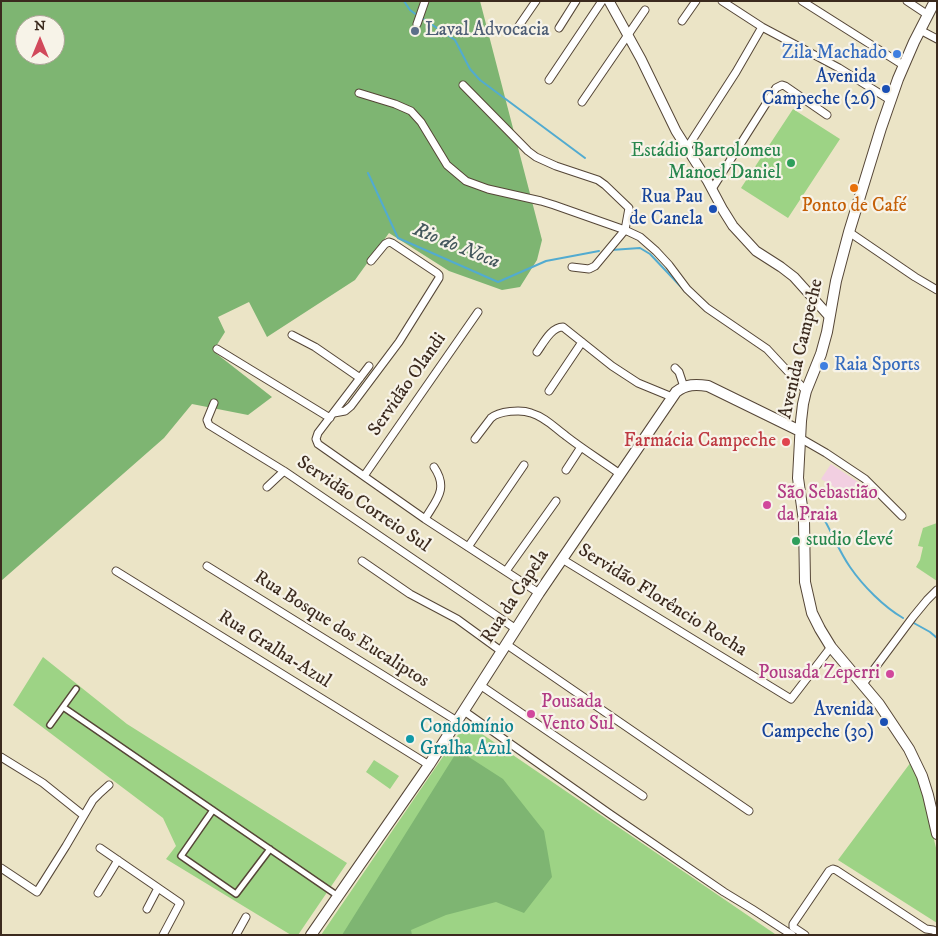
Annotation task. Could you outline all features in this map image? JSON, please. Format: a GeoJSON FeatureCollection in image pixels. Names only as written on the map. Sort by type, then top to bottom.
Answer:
{"type":"FeatureCollection","features":[{"type":"Feature","properties":{"kind":"main road","name":"Avenida Campeche"},"geometry":{"type":"LineString","coordinates":[[936,1],[903,66],[890,100],[849,232],[838,272],[827,332],[803,404],[798,478],[804,521],[805,582],[812,613],[831,647],[886,713],[918,766],[928,795],[937,834]]}},
{"type":"Feature","properties":{"kind":"main road"},"geometry":{"type":"LineString","coordinates":[[684,387],[695,385],[708,386],[800,435]]}},
{"type":"Feature","properties":{"kind":"main road","name":"Rua da Capela"},"geometry":{"type":"LineString","coordinates":[[311,935],[429,765],[539,593],[672,397],[684,387]]}},
{"type":"Feature","properties":{"kind":"street"},"geometry":{"type":"LineString","coordinates":[[419,19],[425,1]]}},
{"type":"Feature","properties":{"kind":"street"},"geometry":{"type":"LineString","coordinates":[[516,30],[536,1]]}},
{"type":"Feature","properties":{"kind":"street"},"geometry":{"type":"LineString","coordinates":[[559,28],[576,1]]}},
{"type":"Feature","properties":{"kind":"street"},"geometry":{"type":"LineString","coordinates":[[549,80],[602,1]]}},
{"type":"Feature","properties":{"kind":"street"},"geometry":{"type":"LineString","coordinates":[[609,1],[644,64],[670,120],[728,219],[739,234],[756,250],[794,277],[829,316]]}},
{"type":"Feature","properties":{"kind":"street"},"geometry":{"type":"LineString","coordinates":[[682,21],[696,1]]}},
{"type":"Feature","properties":{"kind":"street"},"geometry":{"type":"LineString","coordinates":[[722,1],[762,26],[840,68],[890,100]]}},
{"type":"Feature","properties":{"kind":"street"},"geometry":{"type":"LineString","coordinates":[[802,1],[903,66]]}},
{"type":"Feature","properties":{"kind":"street"},"geometry":{"type":"LineString","coordinates":[[907,1],[928,15]]}},
{"type":"Feature","properties":{"kind":"street"},"geometry":{"type":"LineString","coordinates":[[582,102],[645,10]]}},
{"type":"Feature","properties":{"kind":"street"},"geometry":{"type":"LineString","coordinates":[[687,148],[736,72],[762,26]]}},
{"type":"Feature","properties":{"kind":"street"},"geometry":{"type":"LineString","coordinates":[[920,30],[937,39]]}},
{"type":"Feature","properties":{"kind":"street"},"geometry":{"type":"LineString","coordinates":[[463,85],[536,157],[598,180],[628,208],[625,230],[594,266],[589,269],[572,267]]}},
{"type":"Feature","properties":{"kind":"street"},"geometry":{"type":"LineString","coordinates":[[712,189],[779,86],[785,86],[827,115]]}},
{"type":"Feature","properties":{"kind":"street"},"geometry":{"type":"LineString","coordinates":[[359,93],[411,111],[421,122],[446,164],[466,181],[488,190],[540,201],[625,230],[640,238],[650,245],[673,270],[687,289],[707,308],[772,353],[806,391]]}},
{"type":"Feature","properties":{"kind":"street"},"geometry":{"type":"LineString","coordinates":[[849,232],[937,290]]}},
{"type":"Feature","properties":{"kind":"street"},"geometry":{"type":"LineString","coordinates":[[332,416],[345,411],[351,406],[399,342],[439,278],[437,273],[389,242],[385,244],[371,261]]}},
{"type":"Feature","properties":{"kind":"street","name":"Servidão Olandi"},"geometry":{"type":"LineString","coordinates":[[364,476],[478,312]]}},
{"type":"Feature","properties":{"kind":"street"},"geometry":{"type":"LineString","coordinates":[[537,352],[554,330],[559,326],[563,326],[612,366],[638,383],[672,397]]}},
{"type":"Feature","properties":{"kind":"street"},"geometry":{"type":"LineString","coordinates":[[292,335],[315,347],[360,378]]}},
{"type":"Feature","properties":{"kind":"street"},"geometry":{"type":"LineString","coordinates":[[549,391],[582,342]]}},
{"type":"Feature","properties":{"kind":"street"},"geometry":{"type":"LineString","coordinates":[[217,349],[332,416]]}},
{"type":"Feature","properties":{"kind":"street"},"geometry":{"type":"LineString","coordinates":[[369,366],[316,436],[318,444],[425,519],[539,593]]}},
{"type":"Feature","properties":{"kind":"street"},"geometry":{"type":"LineString","coordinates":[[675,368],[679,372],[684,387]]}},
{"type":"Feature","properties":{"kind":"street","name":"Servidão Correio Sul"},"geometry":{"type":"LineString","coordinates":[[214,403],[207,420],[209,425],[284,471],[516,629]]}},
{"type":"Feature","properties":{"kind":"street"},"geometry":{"type":"LineString","coordinates":[[475,439],[494,415],[523,411],[529,412],[545,419],[620,474]]}},
{"type":"Feature","properties":{"kind":"street"},"geometry":{"type":"LineString","coordinates":[[800,435],[865,479],[902,516]]}},
{"type":"Feature","properties":{"kind":"street"},"geometry":{"type":"LineString","coordinates":[[566,470],[581,446]]}},
{"type":"Feature","properties":{"kind":"street"},"geometry":{"type":"LineString","coordinates":[[468,547],[524,465]]}},
{"type":"Feature","properties":{"kind":"street"},"geometry":{"type":"LineString","coordinates":[[425,519],[440,494],[442,484],[439,474],[434,467]]}},
{"type":"Feature","properties":{"kind":"street"},"geometry":{"type":"LineString","coordinates":[[267,487],[284,471]]}},
{"type":"Feature","properties":{"kind":"street"},"geometry":{"type":"LineString","coordinates":[[506,571],[556,501]]}},
{"type":"Feature","properties":{"kind":"street","name":"Servidão Florêncio Rocha"},"geometry":{"type":"LineString","coordinates":[[562,559],[791,699],[831,647]]}},
{"type":"Feature","properties":{"kind":"street"},"geometry":{"type":"LineString","coordinates":[[362,561],[410,594],[504,647],[749,811]]}},
{"type":"Feature","properties":{"kind":"street","name":"Rua Bosque dos Eucaliptos"},"geometry":{"type":"LineString","coordinates":[[207,566],[457,721]]}},
{"type":"Feature","properties":{"kind":"street","name":"Rua Gralha-Azul"},"geometry":{"type":"LineString","coordinates":[[116,571],[429,765]]}},
{"type":"Feature","properties":{"kind":"street"},"geometry":{"type":"LineString","coordinates":[[863,684],[913,617],[937,590]]}},
{"type":"Feature","properties":{"kind":"street"},"geometry":{"type":"LineString","coordinates":[[480,685],[643,796]]}},
{"type":"Feature","properties":{"kind":"street"},"geometry":{"type":"LineString","coordinates":[[50,725],[76,689]]}},
{"type":"Feature","properties":{"kind":"street"},"geometry":{"type":"LineString","coordinates":[[63,707],[338,896]]}},
{"type":"Feature","properties":{"kind":"street"},"geometry":{"type":"LineString","coordinates":[[464,711],[610,814],[630,824],[706,877],[736,894],[752,909],[792,935]]}},
{"type":"Feature","properties":{"kind":"street"},"geometry":{"type":"LineString","coordinates":[[1,757],[43,783],[84,815]]}},
{"type":"Feature","properties":{"kind":"street"},"geometry":{"type":"LineString","coordinates":[[1,868],[37,892],[96,797],[109,785]]}},
{"type":"Feature","properties":{"kind":"street"},"geometry":{"type":"LineString","coordinates":[[213,810],[181,856],[236,894],[270,849]]}},
{"type":"Feature","properties":{"kind":"street"},"geometry":{"type":"LineString","coordinates":[[100,848],[180,903],[163,935]]}},
{"type":"Feature","properties":{"kind":"street"},"geometry":{"type":"LineString","coordinates":[[98,893],[118,860]]}},
{"type":"Feature","properties":{"kind":"street"},"geometry":{"type":"LineString","coordinates":[[805,935],[793,927],[793,924],[829,871],[833,869],[926,928],[937,932]]}},
{"type":"Feature","properties":{"kind":"street"},"geometry":{"type":"LineString","coordinates":[[147,909],[158,888]]}},
{"type":"Feature","properties":{"kind":"street"},"geometry":{"type":"LineString","coordinates":[[236,935],[246,917]]}},
{"type":"Feature","properties":{"kind":"shaded area"},"geometry":{"type":"Polygon","coordinates":[[[831,464],[858,482],[849,496],[821,479],[831,464]]]}},
{"type":"Feature","properties":{"kind":"green space"},"geometry":{"type":"Polygon","coordinates":[[[1,1],[480,1],[542,240],[537,260],[520,287],[502,290],[449,271],[389,233],[355,280],[267,337],[249,302],[218,317],[225,332],[213,351],[272,397],[248,415],[192,404],[164,438],[1,581],[1,1]]]}},
{"type":"Feature","properties":{"kind":"green space","name":"Estádio Bartolomeu Manoel Daniel"},"geometry":{"type":"Polygon","coordinates":[[[793,109],[840,139],[788,218],[741,188],[793,109]]]}},
{"type":"Feature","properties":{"kind":"green space"},"geometry":{"type":"Polygon","coordinates":[[[937,523],[937,581],[916,567],[923,547],[918,546],[923,528],[937,523]]]}},
{"type":"Feature","properties":{"kind":"green space"},"geometry":{"type":"Polygon","coordinates":[[[43,657],[127,724],[347,863],[298,935],[291,935],[166,859],[176,846],[163,818],[13,705],[43,657]]]}},
{"type":"Feature","properties":{"kind":"green space"},"geometry":{"type":"Polygon","coordinates":[[[466,723],[775,934],[775,935],[321,935],[466,723]]]}},
{"type":"Feature","properties":{"kind":"green space"},"geometry":{"type":"Polygon","coordinates":[[[458,750],[503,779],[544,831],[552,877],[524,913],[496,902],[446,915],[411,930],[412,935],[342,935],[458,750]]]}},
{"type":"Feature","properties":{"kind":"green space"},"geometry":{"type":"Polygon","coordinates":[[[374,760],[399,776],[390,789],[366,772],[374,760]]]}},
{"type":"Feature","properties":{"kind":"green space"},"geometry":{"type":"Polygon","coordinates":[[[911,762],[921,786],[937,852],[937,923],[838,860],[911,762]]]}},
{"type":"Feature","properties":{"kind":"waterway"},"geometry":{"type":"LineString","coordinates":[[404,1],[410,10],[418,16]]}},
{"type":"Feature","properties":{"kind":"waterway"},"geometry":{"type":"LineString","coordinates":[[422,18],[455,40],[470,69],[480,80],[585,158]]}},
{"type":"Feature","properties":{"kind":"waterway","name":"Rio do Noca"},"geometry":{"type":"LineString","coordinates":[[368,173],[398,238],[498,282],[546,261],[599,251]]}},
{"type":"Feature","properties":{"kind":"waterway","name":"Rio do Noca"},"geometry":{"type":"LineString","coordinates":[[611,250],[640,248],[650,254],[684,290]]}},
{"type":"Feature","properties":{"kind":"waterway","name":"Rio do Noca"},"geometry":{"type":"LineString","coordinates":[[824,519],[843,556],[855,574],[881,602],[903,618]]}},
{"type":"Feature","properties":{"kind":"waterway","name":"Rio do Noca"},"geometry":{"type":"LineString","coordinates":[[912,622],[937,638]]}},
{"type":"Feature","properties":{"kind":"place","name":"Laval Advocacia"},"geometry":{"type":"Point","coordinates":[415,31]}},
{"type":"Feature","properties":{"kind":"place","name":"Zila Machado"},"geometry":{"type":"Point","coordinates":[897,54]}},
{"type":"Feature","properties":{"kind":"place","name":"Avenida Campeche (26)"},"geometry":{"type":"Point","coordinates":[886,89]}},
{"type":"Feature","properties":{"kind":"place","name":"Estádio Bartolomeu Manoel Daniel"},"geometry":{"type":"Point","coordinates":[791,163]}},
{"type":"Feature","properties":{"kind":"place","name":"Ponto de Café"},"geometry":{"type":"Point","coordinates":[854,188]}},
{"type":"Feature","properties":{"kind":"place","name":"Rua Pau de Canela"},"geometry":{"type":"Point","coordinates":[713,209]}},
{"type":"Feature","properties":{"kind":"place","name":"Raia Sports"},"geometry":{"type":"Point","coordinates":[824,366]}},
{"type":"Feature","properties":{"kind":"place","name":"Farmácia Campeche"},"geometry":{"type":"Point","coordinates":[786,442]}},
{"type":"Feature","properties":{"kind":"place","name":"São Sebastião da Praia"},"geometry":{"type":"Point","coordinates":[767,505]}},
{"type":"Feature","properties":{"kind":"place","name":"studio élevé"},"geometry":{"type":"Point","coordinates":[796,541]}},
{"type":"Feature","properties":{"kind":"place","name":"Pousada Zeperri"},"geometry":{"type":"Point","coordinates":[890,674]}},
{"type":"Feature","properties":{"kind":"place","name":"Pousada Vento Sul"},"geometry":{"type":"Point","coordinates":[531,714]}},
{"type":"Feature","properties":{"kind":"place","name":"Avenida Campeche (30)"},"geometry":{"type":"Point","coordinates":[884,722]}},
{"type":"Feature","properties":{"kind":"place","name":"Condomínio Gralha Azul"},"geometry":{"type":"Point","coordinates":[410,739]}}]}
